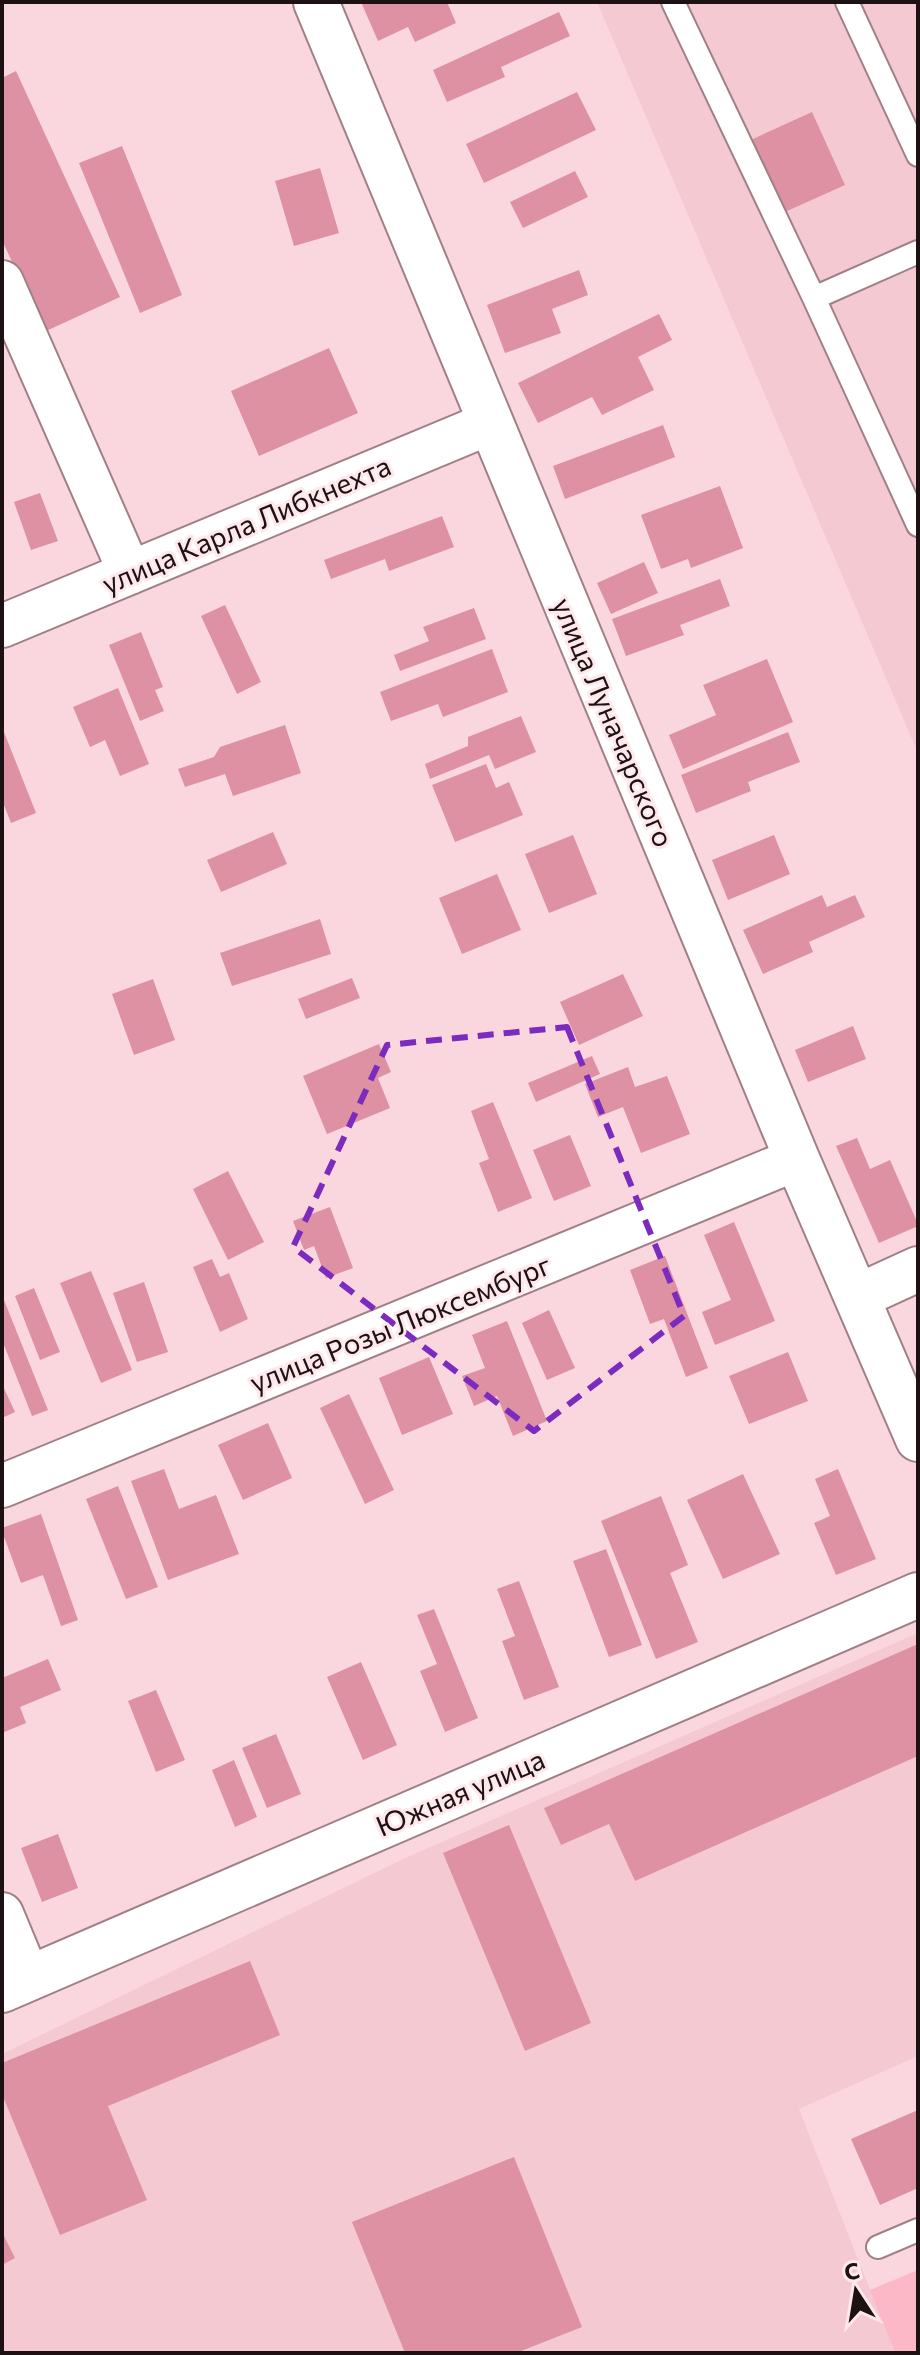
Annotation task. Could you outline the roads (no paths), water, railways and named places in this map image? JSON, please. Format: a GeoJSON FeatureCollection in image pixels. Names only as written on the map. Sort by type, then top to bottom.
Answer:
{"type":"FeatureCollection","features":[{"type":"Feature","properties":{"kind":"street","name":"улица Луначарского"},"geometry":{"type":"LineString","coordinates":[[316,2],[797,1159],[918,1439]]}},
{"type":"Feature","properties":{"kind":"street"},"geometry":{"type":"LineString","coordinates":[[2,282],[130,573]]}},
{"type":"Feature","properties":{"kind":"street","name":"улица Карла Либкнехта"},"geometry":{"type":"LineString","coordinates":[[2,626],[490,423]]}},
{"type":"Feature","properties":{"kind":"street","name":"улица Розы Люксембург"},"geometry":{"type":"LineString","coordinates":[[2,1486],[797,1159]]}},
{"type":"Feature","properties":{"kind":"street"},"geometry":{"type":"LineString","coordinates":[[857,1297],[918,1269]]}},
{"type":"Feature","properties":{"kind":"street","name":"Южная улица"},"geometry":{"type":"LineString","coordinates":[[15,1984],[918,1595]]}},
{"type":"Feature","properties":{"kind":"street"},"geometry":{"type":"LineString","coordinates":[[2,1914],[15,1984]]}},
{"type":"Feature","properties":{"kind":"lane"},"geometry":{"type":"LineString","coordinates":[[673,2],[918,525]]}},
{"type":"Feature","properties":{"kind":"lane"},"geometry":{"type":"LineString","coordinates":[[847,2],[918,155]]}},
{"type":"Feature","properties":{"kind":"lane"},"geometry":{"type":"LineString","coordinates":[[814,298],[918,252]]}},
{"type":"Feature","properties":{"kind":"lane"},"geometry":{"type":"LineString","coordinates":[[878,2247],[918,2230]]}}]}
